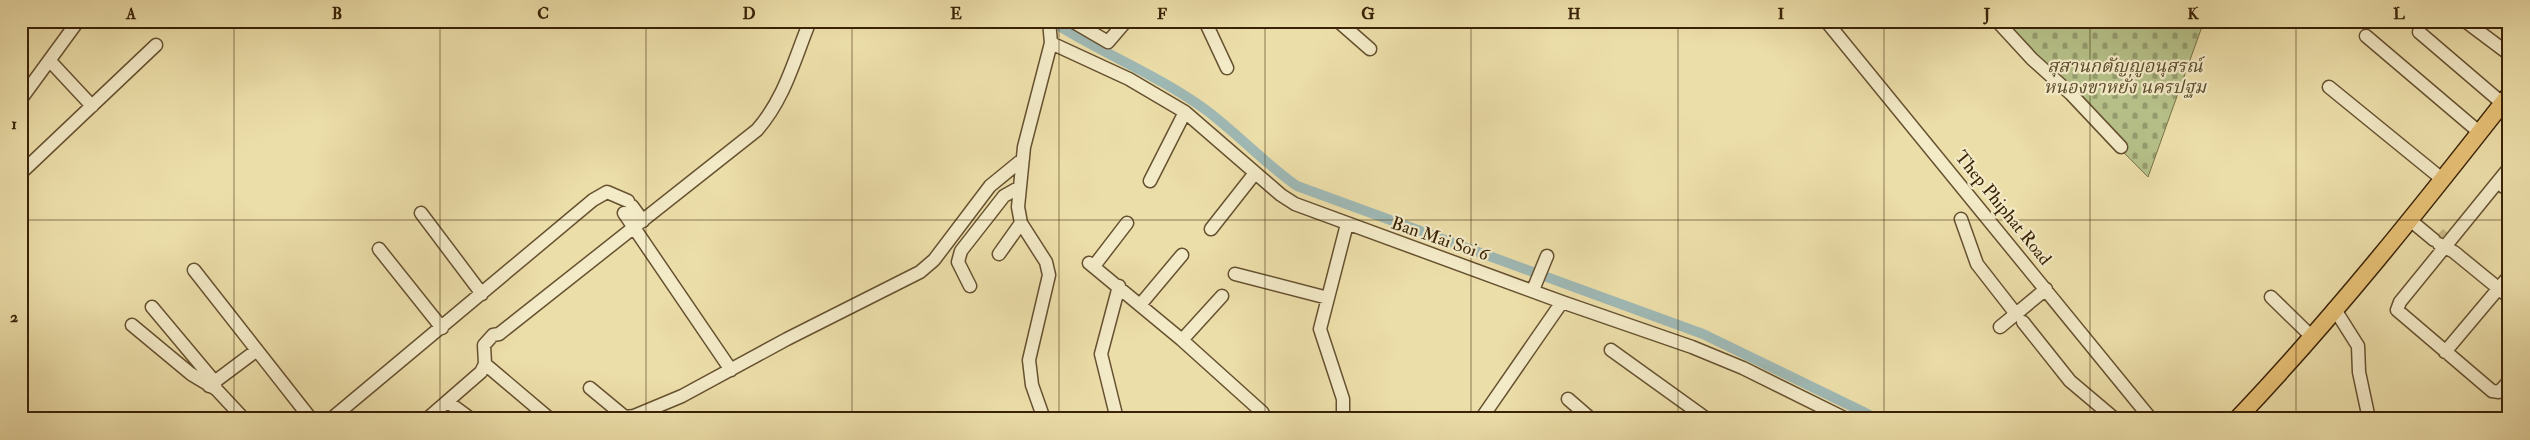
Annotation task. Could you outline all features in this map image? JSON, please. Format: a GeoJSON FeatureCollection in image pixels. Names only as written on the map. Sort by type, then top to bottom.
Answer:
{"type":"FeatureCollection","features":[{"type":"Feature","properties":{"kind":"main road"},"geometry":{"type":"LineString","coordinates":[[2237,419],[2312,336],[2413,216],[2506,99]]}},
{"type":"Feature","properties":{"kind":"street"},"geometry":{"type":"LineString","coordinates":[[21,99],[78,21]]}},
{"type":"Feature","properties":{"kind":"street"},"geometry":{"type":"LineString","coordinates":[[428,419],[481,372],[484,345],[493,335],[499,334],[738,147],[771,114],[786,86],[810,21]]}},
{"type":"Feature","properties":{"kind":"street"},"geometry":{"type":"LineString","coordinates":[[1072,21],[1108,42],[1126,21]]}},
{"type":"Feature","properties":{"kind":"street"},"geometry":{"type":"LineString","coordinates":[[1205,21],[1228,68]]}},
{"type":"Feature","properties":{"kind":"street"},"geometry":{"type":"LineString","coordinates":[[1338,21],[1370,49]]}},
{"type":"Feature","properties":{"kind":"street","name":"Thep Phiphat Road"},"geometry":{"type":"LineString","coordinates":[[1826,21],[2151,419]]}},
{"type":"Feature","properties":{"kind":"street"},"geometry":{"type":"LineString","coordinates":[[1997,21],[2032,59],[2071,94],[2121,147]]}},
{"type":"Feature","properties":{"kind":"street"},"geometry":{"type":"LineString","coordinates":[[2465,21],[2509,54]]}},
{"type":"Feature","properties":{"kind":"street"},"geometry":{"type":"LineString","coordinates":[[1044,419],[1032,386],[1029,360],[1050,275],[1046,262],[1021,223],[1018,207],[1023,159],[1030,122],[1051,43],[1050,23]]}},
{"type":"Feature","properties":{"kind":"street"},"geometry":{"type":"LineString","coordinates":[[2419,32],[2506,99]]}},
{"type":"Feature","properties":{"kind":"street"},"geometry":{"type":"LineString","coordinates":[[2366,36],[2479,132]]}},
{"type":"Feature","properties":{"kind":"street","name":"Ban Mai Soi 6"},"geometry":{"type":"LineString","coordinates":[[1051,43],[1129,79],[1185,112],[1281,195],[1295,204],[1347,224],[1537,281],[1562,302],[1692,347],[1823,414],[1846,419]]}},
{"type":"Feature","properties":{"kind":"street"},"geometry":{"type":"LineString","coordinates":[[21,173],[156,45]]}},
{"type":"Feature","properties":{"kind":"street"},"geometry":{"type":"LineString","coordinates":[[50,61],[92,106]]}},
{"type":"Feature","properties":{"kind":"street"},"geometry":{"type":"LineString","coordinates":[[2329,88],[2442,179]]}},
{"type":"Feature","properties":{"kind":"street"},"geometry":{"type":"LineString","coordinates":[[1150,181],[1185,112]]}},
{"type":"Feature","properties":{"kind":"street"},"geometry":{"type":"LineString","coordinates":[[590,388],[625,416],[634,416],[682,396],[920,272],[934,260],[990,186],[1023,159]]}},
{"type":"Feature","properties":{"kind":"street"},"geometry":{"type":"LineString","coordinates":[[2509,168],[2443,242],[2400,302],[2397,310],[2492,391],[2500,392],[2509,381]]}},
{"type":"Feature","properties":{"kind":"street"},"geometry":{"type":"LineString","coordinates":[[1211,229],[1255,172]]}},
{"type":"Feature","properties":{"kind":"street"},"geometry":{"type":"LineString","coordinates":[[2498,182],[2509,191]]}},
{"type":"Feature","properties":{"kind":"street"},"geometry":{"type":"LineString","coordinates":[[970,286],[958,262],[961,250],[1004,196],[1020,187]]}},
{"type":"Feature","properties":{"kind":"street"},"geometry":{"type":"LineString","coordinates":[[331,419],[593,200],[607,192],[615,194],[639,225],[730,370]]}},
{"type":"Feature","properties":{"kind":"street"},"geometry":{"type":"LineString","coordinates":[[421,213],[482,294]]}},
{"type":"Feature","properties":{"kind":"street"},"geometry":{"type":"LineString","coordinates":[[2413,216],[2504,293]]}},
{"type":"Feature","properties":{"kind":"street"},"geometry":{"type":"LineString","coordinates":[[1961,219],[1977,264],[2070,381],[2115,419]]}},
{"type":"Feature","properties":{"kind":"street"},"geometry":{"type":"LineString","coordinates":[[999,254],[1021,223]]}},
{"type":"Feature","properties":{"kind":"street"},"geometry":{"type":"LineString","coordinates":[[1128,223],[1091,264],[1182,340],[1262,412],[1266,419]]}},
{"type":"Feature","properties":{"kind":"street"},"geometry":{"type":"LineString","coordinates":[[1343,419],[1343,399],[1320,335],[1347,224]]}},
{"type":"Feature","properties":{"kind":"street"},"geometry":{"type":"LineString","coordinates":[[379,249],[442,328]]}},
{"type":"Feature","properties":{"kind":"street"},"geometry":{"type":"LineString","coordinates":[[1140,305],[1182,255]]}},
{"type":"Feature","properties":{"kind":"street"},"geometry":{"type":"LineString","coordinates":[[1537,281],[1547,256]]}},
{"type":"Feature","properties":{"kind":"street"},"geometry":{"type":"LineString","coordinates":[[194,270],[311,419]]}},
{"type":"Feature","properties":{"kind":"street"},"geometry":{"type":"LineString","coordinates":[[1235,274],[1328,298]]}},
{"type":"Feature","properties":{"kind":"street"},"geometry":{"type":"LineString","coordinates":[[2445,352],[2504,293],[2509,276]]}},
{"type":"Feature","properties":{"kind":"street"},"geometry":{"type":"LineString","coordinates":[[1117,419],[1101,354],[1118,286]]}},
{"type":"Feature","properties":{"kind":"street"},"geometry":{"type":"LineString","coordinates":[[2000,327],[2020,318],[2046,289]]}},
{"type":"Feature","properties":{"kind":"street"},"geometry":{"type":"LineString","coordinates":[[1182,340],[1222,296]]}},
{"type":"Feature","properties":{"kind":"street"},"geometry":{"type":"LineString","coordinates":[[2271,297],[2312,336]]}},
{"type":"Feature","properties":{"kind":"street"},"geometry":{"type":"LineString","coordinates":[[1481,419],[1562,302]]}},
{"type":"Feature","properties":{"kind":"street"},"geometry":{"type":"LineString","coordinates":[[152,307],[213,386],[244,419]]}},
{"type":"Feature","properties":{"kind":"street"},"geometry":{"type":"LineString","coordinates":[[2334,308],[2358,346],[2360,372],[2369,419]]}},
{"type":"Feature","properties":{"kind":"street"},"geometry":{"type":"LineString","coordinates":[[132,326],[213,386]]}},
{"type":"Feature","properties":{"kind":"street"},"geometry":{"type":"LineString","coordinates":[[213,386],[257,350]]}},
{"type":"Feature","properties":{"kind":"street"},"geometry":{"type":"LineString","coordinates":[[1611,350],[1707,419]]}},
{"type":"Feature","properties":{"kind":"street"},"geometry":{"type":"LineString","coordinates":[[484,358],[550,419]]}},
{"type":"Feature","properties":{"kind":"street"},"geometry":{"type":"LineString","coordinates":[[1568,399],[1591,419]]}},
{"type":"Feature","properties":{"kind":"street"},"geometry":{"type":"LineString","coordinates":[[448,402],[470,419]]}},
{"type":"Feature","properties":{"kind":"green space","name":"สุสานกตัญญูอนุสรณ์ หนองขาหยั่ง นครปฐม"},"geometry":{"type":"Polygon","coordinates":[[[1999,21],[2204,21],[2148,177],[2027,55],[1999,21]]]}},
{"type":"Feature","properties":{"kind":"waterway"},"geometry":{"type":"LineString","coordinates":[[1051,21],[1188,97],[1218,119],[1273,168],[1297,186],[1703,334],[1878,419]]}},
{"type":"Feature","properties":{"kind":"tunnel"},"geometry":{"type":"LineString","coordinates":[[2439,233],[2443,237]]}}]}
